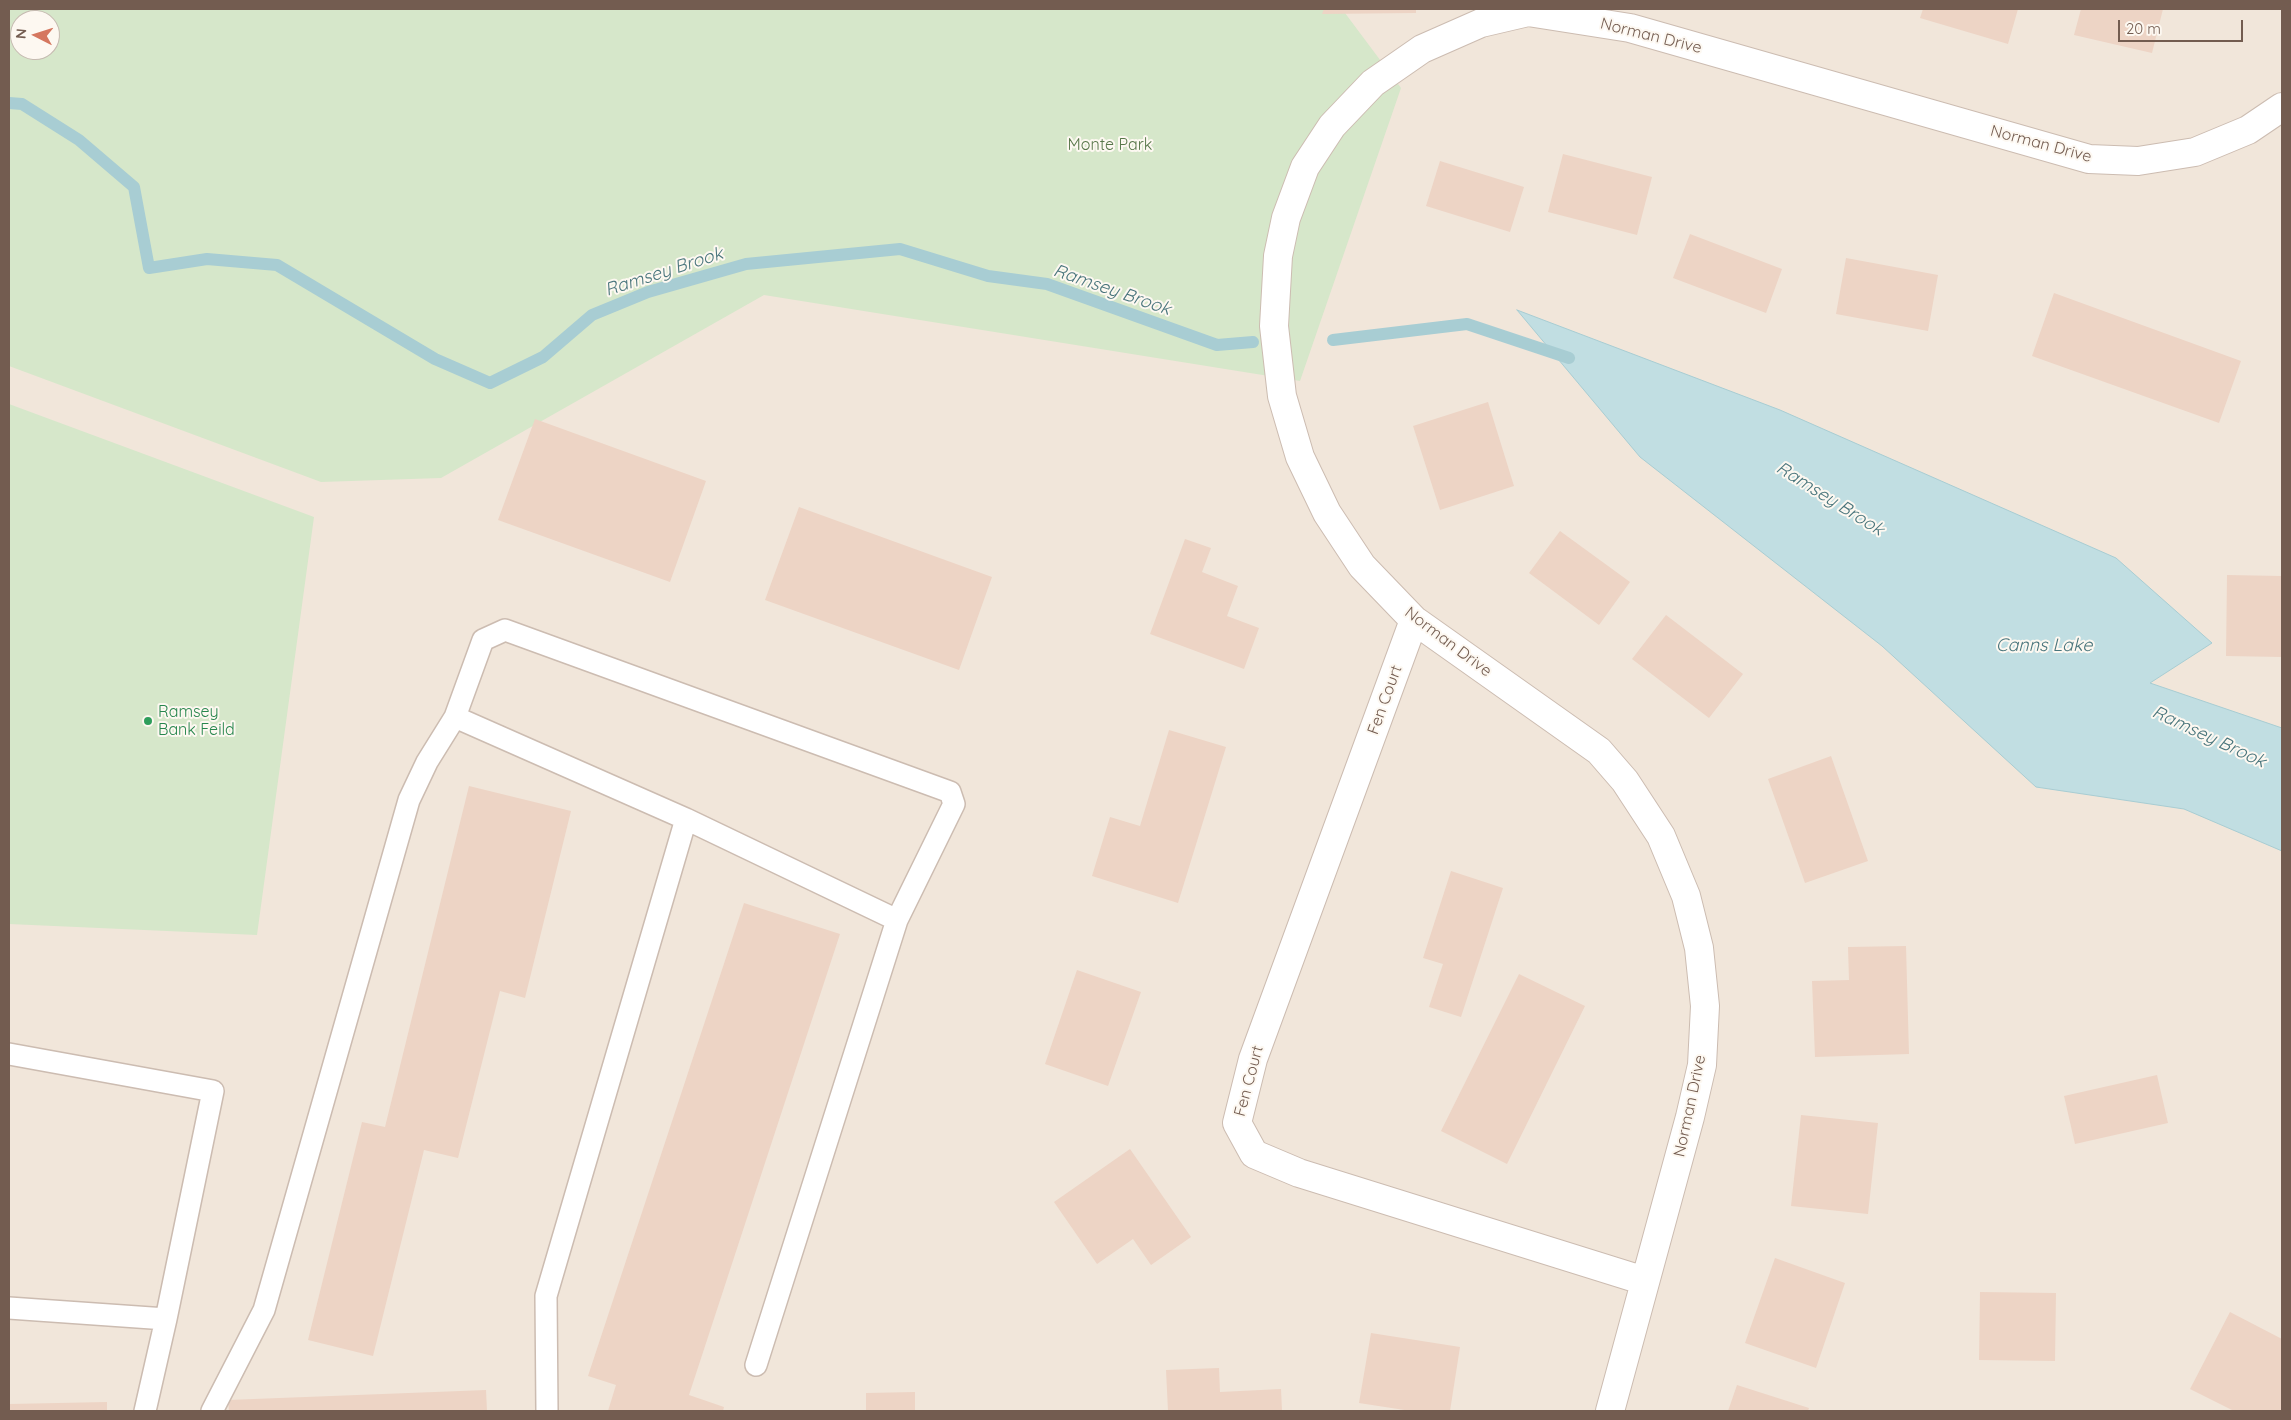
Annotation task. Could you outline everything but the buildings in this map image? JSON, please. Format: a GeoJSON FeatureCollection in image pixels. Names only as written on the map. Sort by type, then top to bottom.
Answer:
{"type":"FeatureCollection","features":[{"type":"Feature","properties":{"kind":"street","name":"Norman Drive"},"geometry":{"type":"LineString","coordinates":[[1610,1411],[1690,1117],[1702,1065],[1705,1006],[1699,948],[1686,896],[1661,836],[1625,781],[1599,751],[1414,620],[1362,566],[1327,514],[1300,457],[1282,396],[1274,326],[1278,256],[1286,218],[1305,167],[1332,126],[1373,83],[1422,49],[1481,23],[1528,12],[1630,28],[2089,158],[2138,161],[2195,152],[2248,130],[2282,106]]}},
{"type":"Feature","properties":{"kind":"street","name":"Fen Court"},"geometry":{"type":"LineString","coordinates":[[1414,620],[1253,1059],[1237,1123],[1254,1154],[1299,1173],[1645,1282]]}},
{"type":"Feature","properties":{"kind":"lane"},"geometry":{"type":"LineString","coordinates":[[212,1411],[264,1310],[410,800],[427,762],[455,716],[483,640],[505,630],[950,792],[954,804],[897,920],[756,1365]]}},
{"type":"Feature","properties":{"kind":"lane"},"geometry":{"type":"LineString","coordinates":[[455,716],[686,819],[897,920]]}},
{"type":"Feature","properties":{"kind":"lane"},"geometry":{"type":"LineString","coordinates":[[547,1411],[546,1296],[686,819]]}},
{"type":"Feature","properties":{"kind":"lane"},"geometry":{"type":"LineString","coordinates":[[9,1054],[213,1090],[145,1411]]}},
{"type":"Feature","properties":{"kind":"lane"},"geometry":{"type":"LineString","coordinates":[[9,1308],[166,1319]]}},
{"type":"Feature","properties":{"kind":"shaded area"},"geometry":{"type":"Polygon","coordinates":[[[9,9],[2282,9],[2282,1411],[9,1411],[9,9]]]}},
{"type":"Feature","properties":{"kind":"green space","name":"Monte Park"},"geometry":{"type":"Polygon","coordinates":[[[9,9],[1342,9],[1401,88],[1300,381],[764,295],[441,478],[321,482],[9,366],[9,9]]]}},
{"type":"Feature","properties":{"kind":"green space","name":"Ramsey Bank Feild"},"geometry":{"type":"Polygon","coordinates":[[[9,404],[314,517],[257,935],[9,924],[9,404]]]}},
{"type":"Feature","properties":{"kind":"water","name":"Canns Lake"},"geometry":{"type":"Polygon","coordinates":[[[1517,310],[1780,410],[2116,558],[2212,643],[2150,683],[2282,728],[2282,851],[2184,809],[2036,787],[1882,646],[1640,457],[1517,310]]]}},
{"type":"Feature","properties":{"kind":"waterway","name":"Ramsey Brook"},"geometry":{"type":"LineString","coordinates":[[9,103],[22,104],[79,140],[134,187],[149,268],[207,259],[277,265],[435,359],[490,383],[543,357],[592,315],[648,292],[746,264],[900,249],[988,276],[1047,284],[1217,345],[1253,342]]}},
{"type":"Feature","properties":{"kind":"waterway","name":"Ramsey Brook"},"geometry":{"type":"LineString","coordinates":[[1333,340],[1467,324],[1569,358]]}},
{"type":"Feature","properties":{"kind":"place","name":"Ramsey Bank Feild"},"geometry":{"type":"Point","coordinates":[148,721]}}]}
